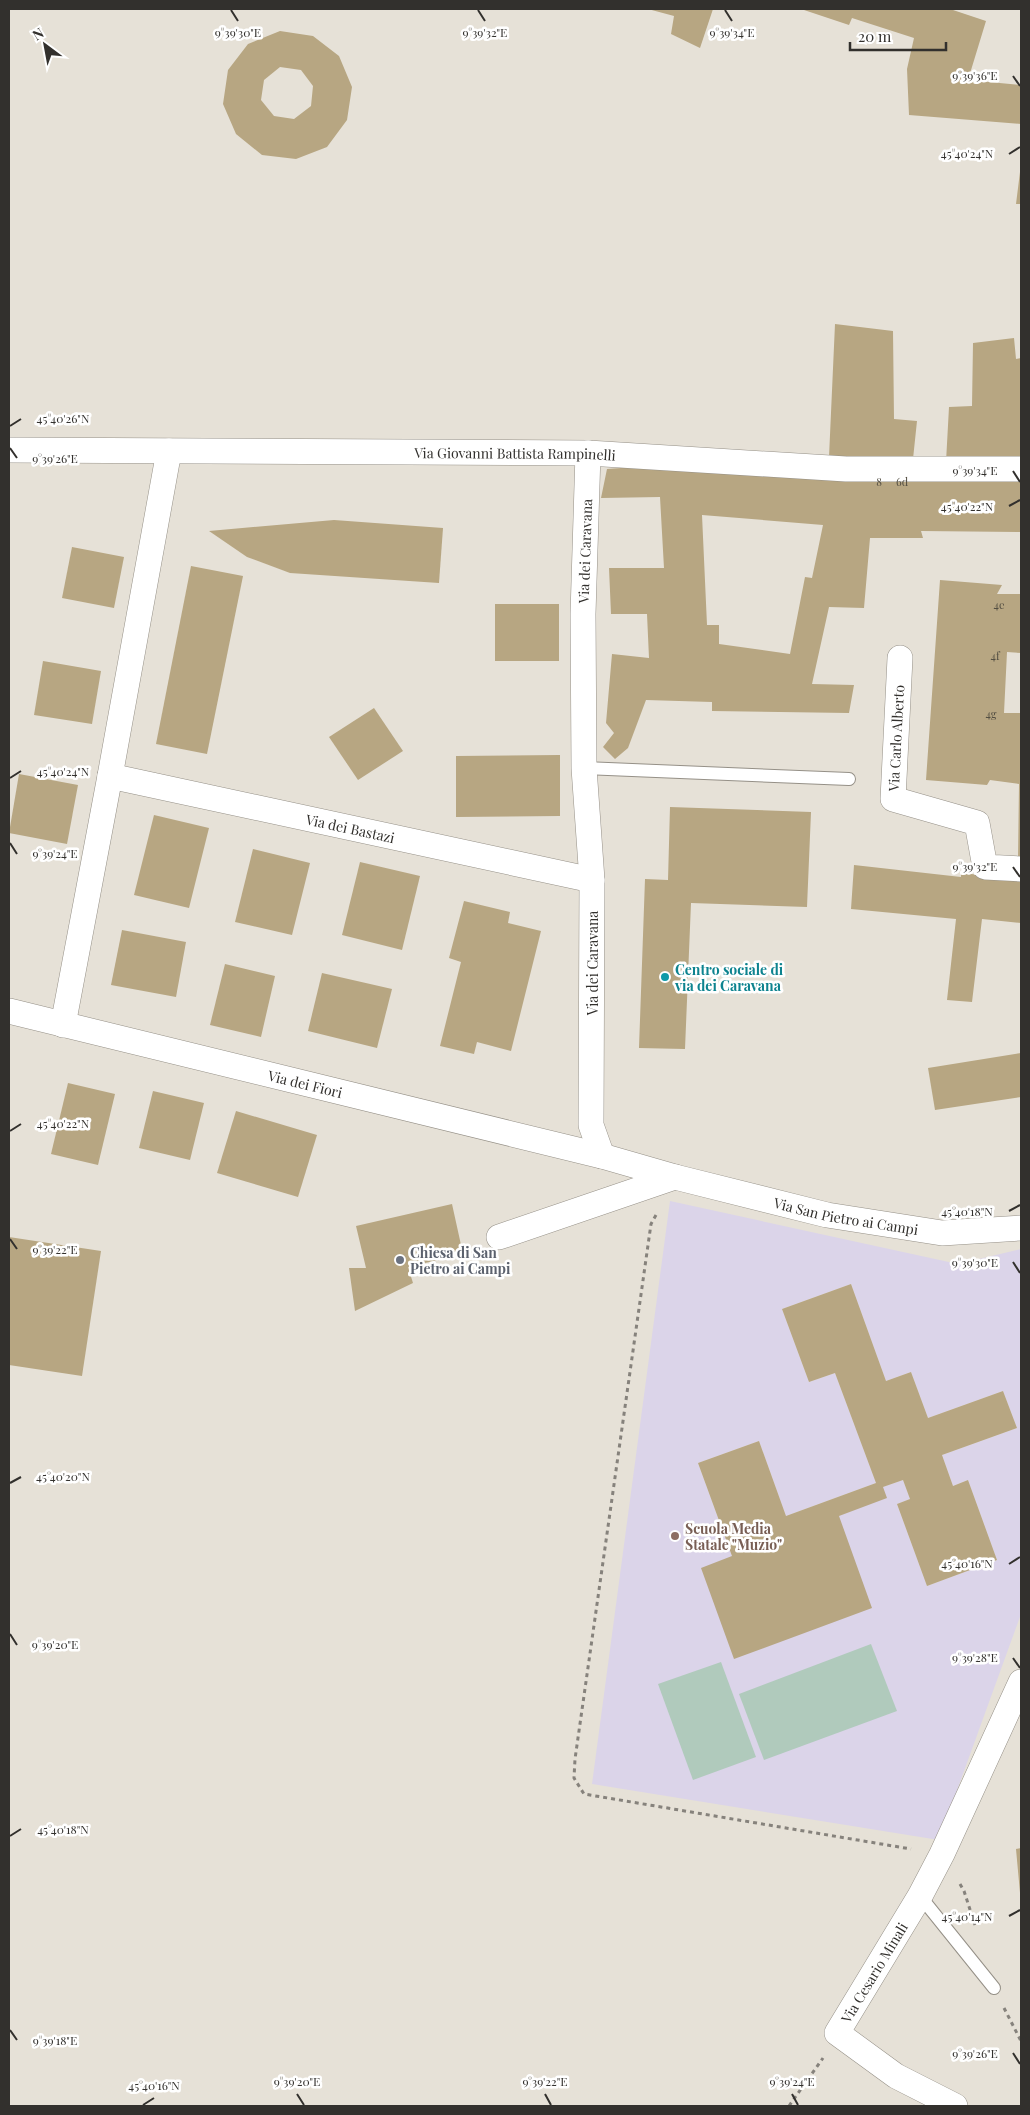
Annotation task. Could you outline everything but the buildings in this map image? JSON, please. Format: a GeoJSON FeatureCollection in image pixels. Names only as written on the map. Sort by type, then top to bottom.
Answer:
{"type":"FeatureCollection","features":[{"type":"Feature","properties":{"kind":"street","name":"Via Giovanni Battista Rampinelli"},"geometry":{"type":"LineString","coordinates":[[9,450],[588,453],[846,469],[1021,469]]}},
{"type":"Feature","properties":{"kind":"street"},"geometry":{"type":"LineString","coordinates":[[63,1025],[169,451]]}},
{"type":"Feature","properties":{"kind":"street","name":"Via dei Caravana"},"geometry":{"type":"LineString","coordinates":[[588,453],[583,614],[584,768],[592,880],[591,1125],[602,1156]]}},
{"type":"Feature","properties":{"kind":"street","name":"Via Carlo Alberto"},"geometry":{"type":"LineString","coordinates":[[900,658],[894,799],[977,823],[985,867],[1021,869]]}},
{"type":"Feature","properties":{"kind":"street","name":"Via dei Bastazi"},"geometry":{"type":"LineString","coordinates":[[110,776],[592,880]]}},
{"type":"Feature","properties":{"kind":"street","name":"Via dei Fiori"},"geometry":{"type":"LineString","coordinates":[[9,1011],[602,1156]]}},
{"type":"Feature","properties":{"kind":"street","name":"Via San Pietro ai Campi"},"geometry":{"type":"LineString","coordinates":[[602,1156],[675,1177],[827,1215],[942,1233],[1021,1228]]}},
{"type":"Feature","properties":{"kind":"street"},"geometry":{"type":"LineString","coordinates":[[499,1237],[675,1177]]}},
{"type":"Feature","properties":{"kind":"street","name":"Via Cesario Minali"},"geometry":{"type":"LineString","coordinates":[[955,2106],[896,2076],[837,2033],[920,1896],[942,1854],[1021,1682]]}},
{"type":"Feature","properties":{"kind":"lane"},"geometry":{"type":"LineString","coordinates":[[584,768],[849,779]]}},
{"type":"Feature","properties":{"kind":"lane"},"geometry":{"type":"LineString","coordinates":[[920,1896],[994,1988]]}},
{"type":"Feature","properties":{"kind":"path"},"geometry":{"type":"LineString","coordinates":[[675,1177],[651,1224],[574,1778],[584,1794],[942,1854]]}},
{"type":"Feature","properties":{"kind":"path"},"geometry":{"type":"LineString","coordinates":[[789,2106],[828,2052],[837,2033]]}},
{"type":"Feature","properties":{"kind":"shaded area","name":"Scuola Media Statale \"Muzio\""},"geometry":{"type":"Polygon","coordinates":[[[670,1201],[958,1264],[1021,1249],[1021,1614],[939,1840],[592,1784],[670,1201]],[[851,1284],[782,1309],[809,1382],[835,1373],[876,1483],[786,1516],[759,1441],[698,1463],[732,1556],[839,1516],[883,1487],[903,1480],[910,1499],[897,1504],[927,1586],[997,1560],[968,1480],[953,1486],[942,1455],[1017,1428],[1003,1391],[928,1418],[911,1372],[886,1381],[851,1284]]]}},
{"type":"Feature","properties":{"kind":"green space"},"geometry":{"type":"Polygon","coordinates":[[[871,1644],[897,1711],[764,1760],[739,1694],[871,1644]]]}},
{"type":"Feature","properties":{"kind":"green space"},"geometry":{"type":"Polygon","coordinates":[[[721,1662],[756,1757],[693,1780],[658,1684],[721,1662]]]}},
{"type":"Feature","properties":{"kind":"place","name":"Centro sociale di via dei Caravana"},"geometry":{"type":"Point","coordinates":[665,977]}},
{"type":"Feature","properties":{"kind":"place","name":"Chiesa di San Pietro ai Campi"},"geometry":{"type":"Point","coordinates":[400,1260]}},
{"type":"Feature","properties":{"kind":"place","name":"Scuola Media Statale \"Muzio\""},"geometry":{"type":"Point","coordinates":[675,1536]}}]}
